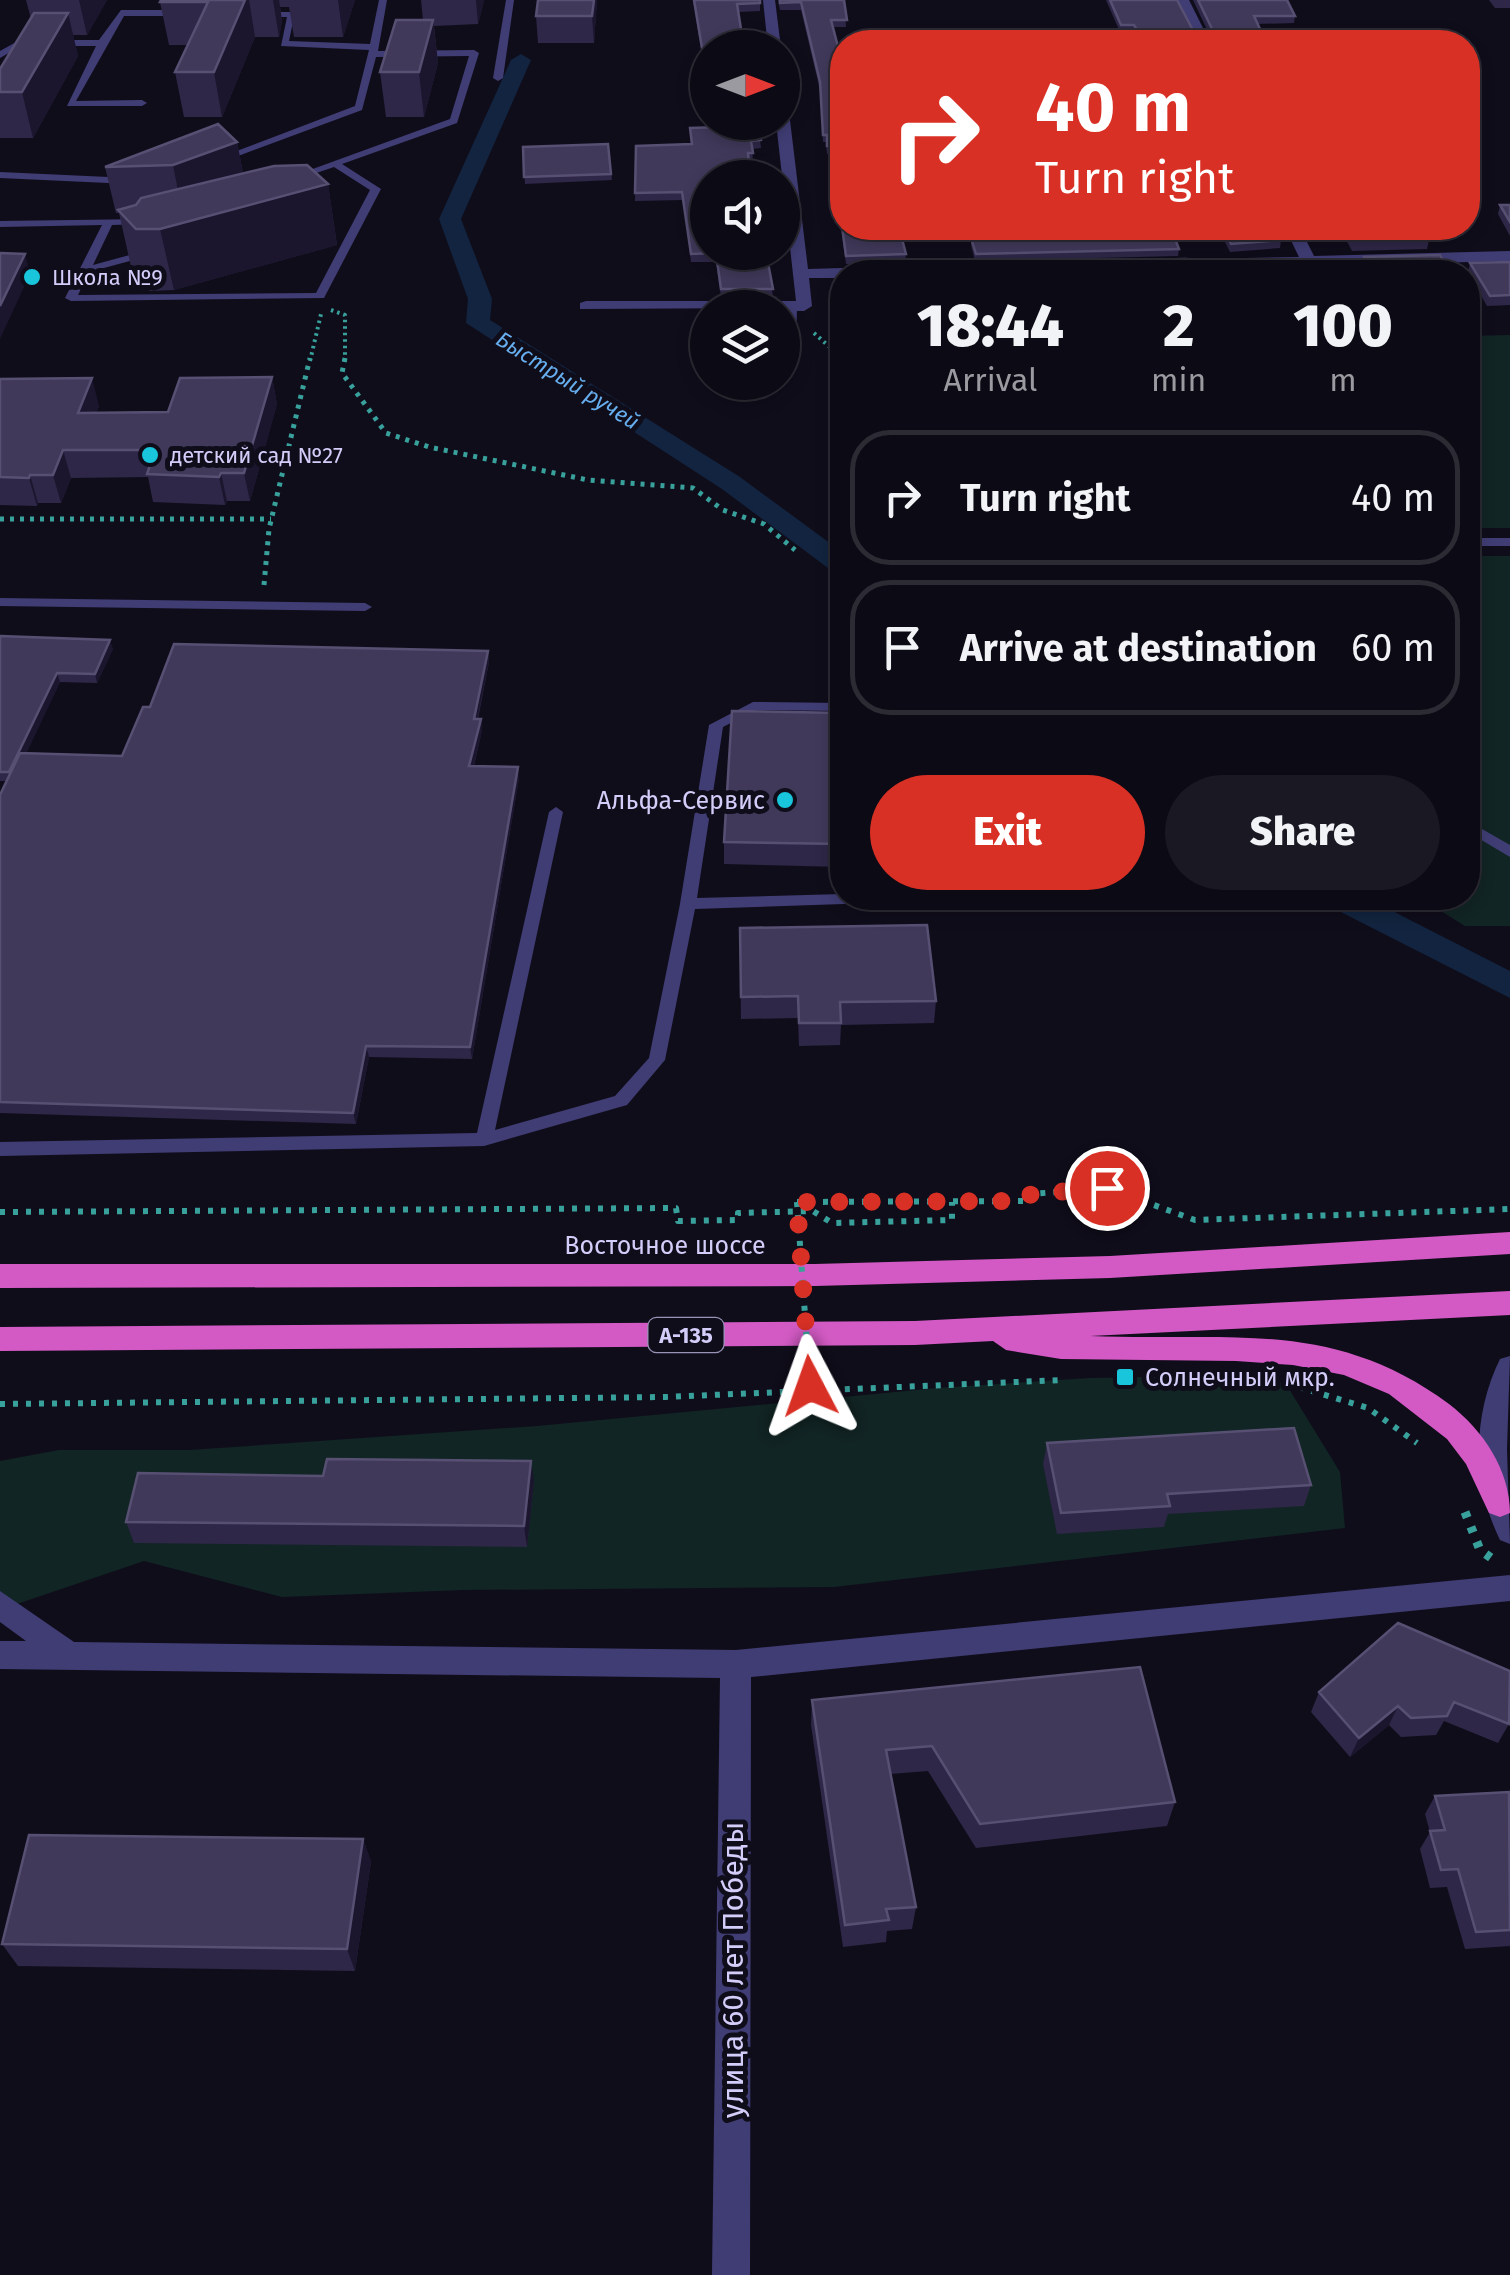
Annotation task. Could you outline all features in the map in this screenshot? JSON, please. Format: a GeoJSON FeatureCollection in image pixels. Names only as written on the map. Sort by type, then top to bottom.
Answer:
{"type":"FeatureCollection","features":[{"type":"Feature","properties":{"kind":"highway","name":"Восточное шоссе"},"geometry":{"type":"LineString","coordinates":[[0,1276],[815,1275],[1110,1266],[1510,1242]]}},
{"type":"Feature","properties":{"kind":"highway","name":"А-135"},"geometry":{"type":"LineString","coordinates":[[0,1339],[975,1331],[1510,1303]]}},
{"type":"Feature","properties":{"kind":"highway"},"geometry":{"type":"LineString","coordinates":[[975,1331],[1040,1347],[1160,1352],[1264,1348],[1324,1357],[1379,1373],[1429,1403],[1472,1445],[1505,1517]]}},
{"type":"Feature","properties":{"kind":"street"},"geometry":{"type":"LineString","coordinates":[[769,0],[773,30]]}},
{"type":"Feature","properties":{"kind":"street"},"geometry":{"type":"LineString","coordinates":[[1184,0],[1198,30]]}},
{"type":"Feature","properties":{"kind":"street"},"geometry":{"type":"LineString","coordinates":[[785,140],[802,274],[800,290]]}},
{"type":"Feature","properties":{"kind":"street"},"geometry":{"type":"LineString","coordinates":[[1349,260],[1510,256]]}},
{"type":"Feature","properties":{"kind":"street"},"geometry":{"type":"LineString","coordinates":[[802,274],[830,273]]}},
{"type":"Feature","properties":{"kind":"street"},"geometry":{"type":"LineString","coordinates":[[586,306],[690,306]]}},
{"type":"Feature","properties":{"kind":"street"},"geometry":{"type":"LineString","coordinates":[[1505,1517],[1490,1440],[1498,1392],[1510,1367]]}},
{"type":"Feature","properties":{"kind":"street"},"geometry":{"type":"LineString","coordinates":[[0,1655],[736,1664],[1510,1588]]}},
{"type":"Feature","properties":{"kind":"street"},"geometry":{"type":"LineString","coordinates":[[0,1604],[70,1656]]}},
{"type":"Feature","properties":{"kind":"street","name":"улица 60 лет Победы"},"geometry":{"type":"LineString","coordinates":[[731,2275],[736,1664]]}},
{"type":"Feature","properties":{"kind":"lane"},"geometry":{"type":"LineString","coordinates":[[226,157],[359,108],[383,0]]}},
{"type":"Feature","properties":{"kind":"lane"},"geometry":{"type":"LineString","coordinates":[[498,78],[510,0]]}},
{"type":"Feature","properties":{"kind":"lane"},"geometry":{"type":"LineString","coordinates":[[142,103],[70,104],[120,13],[197,14]]}},
{"type":"Feature","properties":{"kind":"lane"},"geometry":{"type":"LineString","coordinates":[[254,14],[292,14],[284,44],[474,53],[454,121],[274,185]]}},
{"type":"Feature","properties":{"kind":"lane"},"geometry":{"type":"LineString","coordinates":[[0,56],[20,43],[29,29]]}},
{"type":"Feature","properties":{"kind":"lane"},"geometry":{"type":"LineString","coordinates":[[20,43],[102,43]]}},
{"type":"Feature","properties":{"kind":"lane"},"geometry":{"type":"LineString","coordinates":[[324,180],[331,164]]}},
{"type":"Feature","properties":{"kind":"lane"},"geometry":{"type":"LineString","coordinates":[[108,224],[71,298],[320,296],[376,189],[331,164]]}},
{"type":"Feature","properties":{"kind":"lane"},"geometry":{"type":"LineString","coordinates":[[0,175],[150,182]]}},
{"type":"Feature","properties":{"kind":"lane"},"geometry":{"type":"LineString","coordinates":[[0,224],[165,220]]}},
{"type":"Feature","properties":{"kind":"lane"},"geometry":{"type":"LineString","coordinates":[[84,270],[156,251]]}},
{"type":"Feature","properties":{"kind":"lane"},"geometry":{"type":"LineString","coordinates":[[1480,542],[1510,542]]}},
{"type":"Feature","properties":{"kind":"lane"},"geometry":{"type":"LineString","coordinates":[[0,602],[366,607]]}},
{"type":"Feature","properties":{"kind":"lane"},"geometry":{"type":"LineString","coordinates":[[0,1149],[484,1139],[621,1102],[657,1060],[688,904],[716,725],[753,706],[830,707]]}},
{"type":"Feature","properties":{"kind":"lane"},"geometry":{"type":"LineString","coordinates":[[484,1139],[556,812]]}},
{"type":"Feature","properties":{"kind":"lane"},"geometry":{"type":"LineString","coordinates":[[1480,833],[1510,852]]}},
{"type":"Feature","properties":{"kind":"lane"},"geometry":{"type":"LineString","coordinates":[[688,904],[830,899]]}},
{"type":"Feature","properties":{"kind":"path"},"geometry":{"type":"LineString","coordinates":[[262,606],[272,520],[322,323],[321,306],[345,315],[347,350],[342,373],[386,433],[430,447],[588,480],[693,488],[723,510],[764,524],[796,550]]}},
{"type":"Feature","properties":{"kind":"path"},"geometry":{"type":"LineString","coordinates":[[0,520],[272,520]]}},
{"type":"Feature","properties":{"kind":"path"},"geometry":{"type":"LineString","coordinates":[[924,1388],[810,1386],[797,1202],[1026,1201],[1031,1194],[1107,1188],[1195,1220],[1510,1208]]}},
{"type":"Feature","properties":{"kind":"path"},"geometry":{"type":"LineString","coordinates":[[0,1212],[676,1208],[678,1221],[738,1220],[738,1213],[813,1212],[832,1223],[952,1220],[952,1202]]}},
{"type":"Feature","properties":{"kind":"path"},"geometry":{"type":"LineString","coordinates":[[0,1404],[510,1399],[924,1388],[1070,1380]]}},
{"type":"Feature","properties":{"kind":"path"},"geometry":{"type":"LineString","coordinates":[[1286,1384],[1368,1408],[1430,1452]]}},
{"type":"Feature","properties":{"kind":"path"},"geometry":{"type":"LineString","coordinates":[[1460,1498],[1480,1550],[1510,1572]]}},
{"type":"Feature","properties":{"kind":"green space"},"geometry":{"type":"Polygon","coordinates":[[[1510,335],[1510,528],[1480,528],[1480,336],[1510,335]]]}},
{"type":"Feature","properties":{"kind":"green space"},"geometry":{"type":"Polygon","coordinates":[[[1480,556],[1510,556],[1510,926],[1465,926],[1439,910],[1480,910],[1480,556]]]}},
{"type":"Feature","properties":{"kind":"green space"},"geometry":{"type":"Polygon","coordinates":[[[1257,1375],[1286,1384],[1340,1472],[1345,1528],[834,1587],[463,1590],[282,1597],[144,1561],[17,1604],[0,1606],[0,1461],[59,1450],[190,1450],[537,1426],[937,1388],[1089,1378],[1257,1375]]]}},
{"type":"Feature","properties":{"kind":"building"},"geometry":{"type":"Polygon","coordinates":[[[161,0],[245,0],[214,72],[175,72],[208,2],[161,0]]]}},
{"type":"Feature","properties":{"kind":"building"},"geometry":{"type":"Polygon","coordinates":[[[538,0],[594,0],[592,16],[536,16],[538,0]]]}},
{"type":"Feature","properties":{"kind":"building"},"geometry":{"type":"Polygon","coordinates":[[[694,0],[760,0],[737,4],[741,30],[699,30],[694,0]]]}},
{"type":"Feature","properties":{"kind":"building"},"geometry":{"type":"Polygon","coordinates":[[[780,0],[844,0],[847,20],[831,20],[834,30],[830,30],[830,146],[827,135],[823,135],[820,82],[801,2],[780,0]]]}},
{"type":"Feature","properties":{"kind":"building"},"geometry":{"type":"Polygon","coordinates":[[[1110,0],[1177,0],[1193,30],[1137,30],[1134,25],[1121,25],[1110,0]]]}},
{"type":"Feature","properties":{"kind":"building"},"geometry":{"type":"Polygon","coordinates":[[[1198,0],[1287,0],[1295,16],[1254,16],[1260,30],[1213,30],[1198,0]]]}},
{"type":"Feature","properties":{"kind":"building"},"geometry":{"type":"Polygon","coordinates":[[[34,13],[68,13],[22,92],[0,92],[0,69],[34,13]]]}},
{"type":"Feature","properties":{"kind":"building"},"geometry":{"type":"Polygon","coordinates":[[[396,20],[433,20],[419,72],[380,72],[396,20]]]}},
{"type":"Feature","properties":{"kind":"building"},"geometry":{"type":"Polygon","coordinates":[[[218,124],[237,142],[173,165],[105,167],[218,124]]]}},
{"type":"Feature","properties":{"kind":"building"},"geometry":{"type":"Polygon","coordinates":[[[692,140],[761,140],[751,141],[753,153],[748,153],[749,160],[690,160],[690,247],[682,192],[635,193],[636,146],[692,144],[692,140]]]}},
{"type":"Feature","properties":{"kind":"building"},"geometry":{"type":"Polygon","coordinates":[[[608,144],[611,174],[524,177],[523,147],[608,144]]]}},
{"type":"Feature","properties":{"kind":"building"},"geometry":{"type":"Polygon","coordinates":[[[307,165],[328,184],[160,229],[136,229],[118,210],[136,205],[141,198],[274,166],[307,165]]]}},
{"type":"Feature","properties":{"kind":"building"},"geometry":{"type":"Polygon","coordinates":[[[1500,205],[1510,205],[1510,222],[1500,205]]]}},
{"type":"Feature","properties":{"kind":"building"},"geometry":{"type":"Polygon","coordinates":[[[844,240],[902,240],[906,254],[846,256],[844,240]]]}},
{"type":"Feature","properties":{"kind":"building"},"geometry":{"type":"Polygon","coordinates":[[[972,240],[1176,240],[1179,249],[976,254],[972,240]]]}},
{"type":"Feature","properties":{"kind":"building"},"geometry":{"type":"Polygon","coordinates":[[[1229,240],[1281,240],[1231,244],[1229,240]]]}},
{"type":"Feature","properties":{"kind":"building"},"geometry":{"type":"Polygon","coordinates":[[[0,253],[25,254],[0,306],[0,253]]]}},
{"type":"Feature","properties":{"kind":"building"},"geometry":{"type":"Polygon","coordinates":[[[1440,255],[1443,260],[1366,260],[1364,257],[1440,255]]]}},
{"type":"Feature","properties":{"kind":"building"},"geometry":{"type":"Polygon","coordinates":[[[1510,262],[1510,295],[1490,296],[1480,280],[1480,263],[1510,262]]]}},
{"type":"Feature","properties":{"kind":"building"},"geometry":{"type":"Polygon","coordinates":[[[718,270],[769,270],[773,289],[721,289],[718,270]]]}},
{"type":"Feature","properties":{"kind":"building"},"geometry":{"type":"Polygon","coordinates":[[[272,377],[244,473],[221,473],[219,477],[147,474],[155,450],[63,450],[53,475],[0,477],[0,379],[92,378],[78,413],[168,412],[180,378],[272,377]]]}},
{"type":"Feature","properties":{"kind":"building"},"geometry":{"type":"Polygon","coordinates":[[[0,636],[110,640],[95,674],[57,673],[9,772],[0,772],[0,636]]]}},
{"type":"Feature","properties":{"kind":"building"},"geometry":{"type":"Polygon","coordinates":[[[174,644],[488,651],[474,719],[481,719],[469,766],[518,767],[470,1047],[366,1046],[353,1113],[0,1102],[0,795],[20,753],[122,756],[143,707],[150,707],[174,644]]]}},
{"type":"Feature","properties":{"kind":"building","name":"Альфа-Сервис"},"geometry":{"type":"Polygon","coordinates":[[[732,711],[830,713],[830,844],[724,842],[732,711]]]}},
{"type":"Feature","properties":{"kind":"building"},"geometry":{"type":"Polygon","coordinates":[[[927,925],[936,1001],[840,1002],[841,1023],[799,1023],[798,996],[741,997],[740,928],[927,925]]]}},
{"type":"Feature","properties":{"kind":"building"},"geometry":{"type":"Polygon","coordinates":[[[1294,1428],[1311,1485],[1167,1494],[1170,1506],[1061,1513],[1047,1443],[1294,1428]]]}},
{"type":"Feature","properties":{"kind":"building"},"geometry":{"type":"Polygon","coordinates":[[[327,1459],[531,1461],[524,1526],[126,1522],[138,1473],[323,1476],[327,1459]]]}},
{"type":"Feature","properties":{"kind":"building"},"geometry":{"type":"Polygon","coordinates":[[[1398,1623],[1510,1671],[1509,1724],[1454,1702],[1447,1716],[1411,1718],[1398,1706],[1359,1738],[1319,1692],[1398,1623]]]}},
{"type":"Feature","properties":{"kind":"building"},"geometry":{"type":"Polygon","coordinates":[[[1140,1667],[1175,1802],[980,1824],[932,1746],[886,1750],[916,1907],[886,1909],[889,1920],[845,1925],[812,1700],[1140,1667]]]}},
{"type":"Feature","properties":{"kind":"building"},"geometry":{"type":"Polygon","coordinates":[[[1509,1792],[1510,1930],[1476,1932],[1458,1869],[1441,1870],[1430,1831],[1445,1830],[1435,1796],[1509,1792]]]}},
{"type":"Feature","properties":{"kind":"building"},"geometry":{"type":"Polygon","coordinates":[[[29,1835],[363,1839],[347,1949],[2,1944],[29,1835]]]}},
{"type":"Feature","properties":{"kind":"waterway","name":"Быстрый ручей"},"geometry":{"type":"LineString","coordinates":[[521,60],[450,219],[480,299],[478,323],[731,483],[830,556]]}},
{"type":"Feature","properties":{"kind":"waterway","name":"Быстрый ручей"},"geometry":{"type":"LineString","coordinates":[[1364,910],[1510,986]]}},
{"type":"Feature","properties":{"kind":"place","name":"Школа №9"},"geometry":{"type":"Point","coordinates":[32,277]}},
{"type":"Feature","properties":{"kind":"place","name":"детский сад №27"},"geometry":{"type":"Point","coordinates":[150,455]}},
{"type":"Feature","properties":{"kind":"place","name":"Альфа-Сервис"},"geometry":{"type":"Point","coordinates":[785,800]}},
{"type":"Feature","properties":{"kind":"place","name":"Солнечный мкр."},"geometry":{"type":"Point","coordinates":[1125,1377]}},
{"type":"Feature","properties":{"kind":"route"},"geometry":{"type":"LineString","coordinates":[[810,1386],[797,1202],[1026,1201],[1031,1194],[1107,1188]]}}]}
